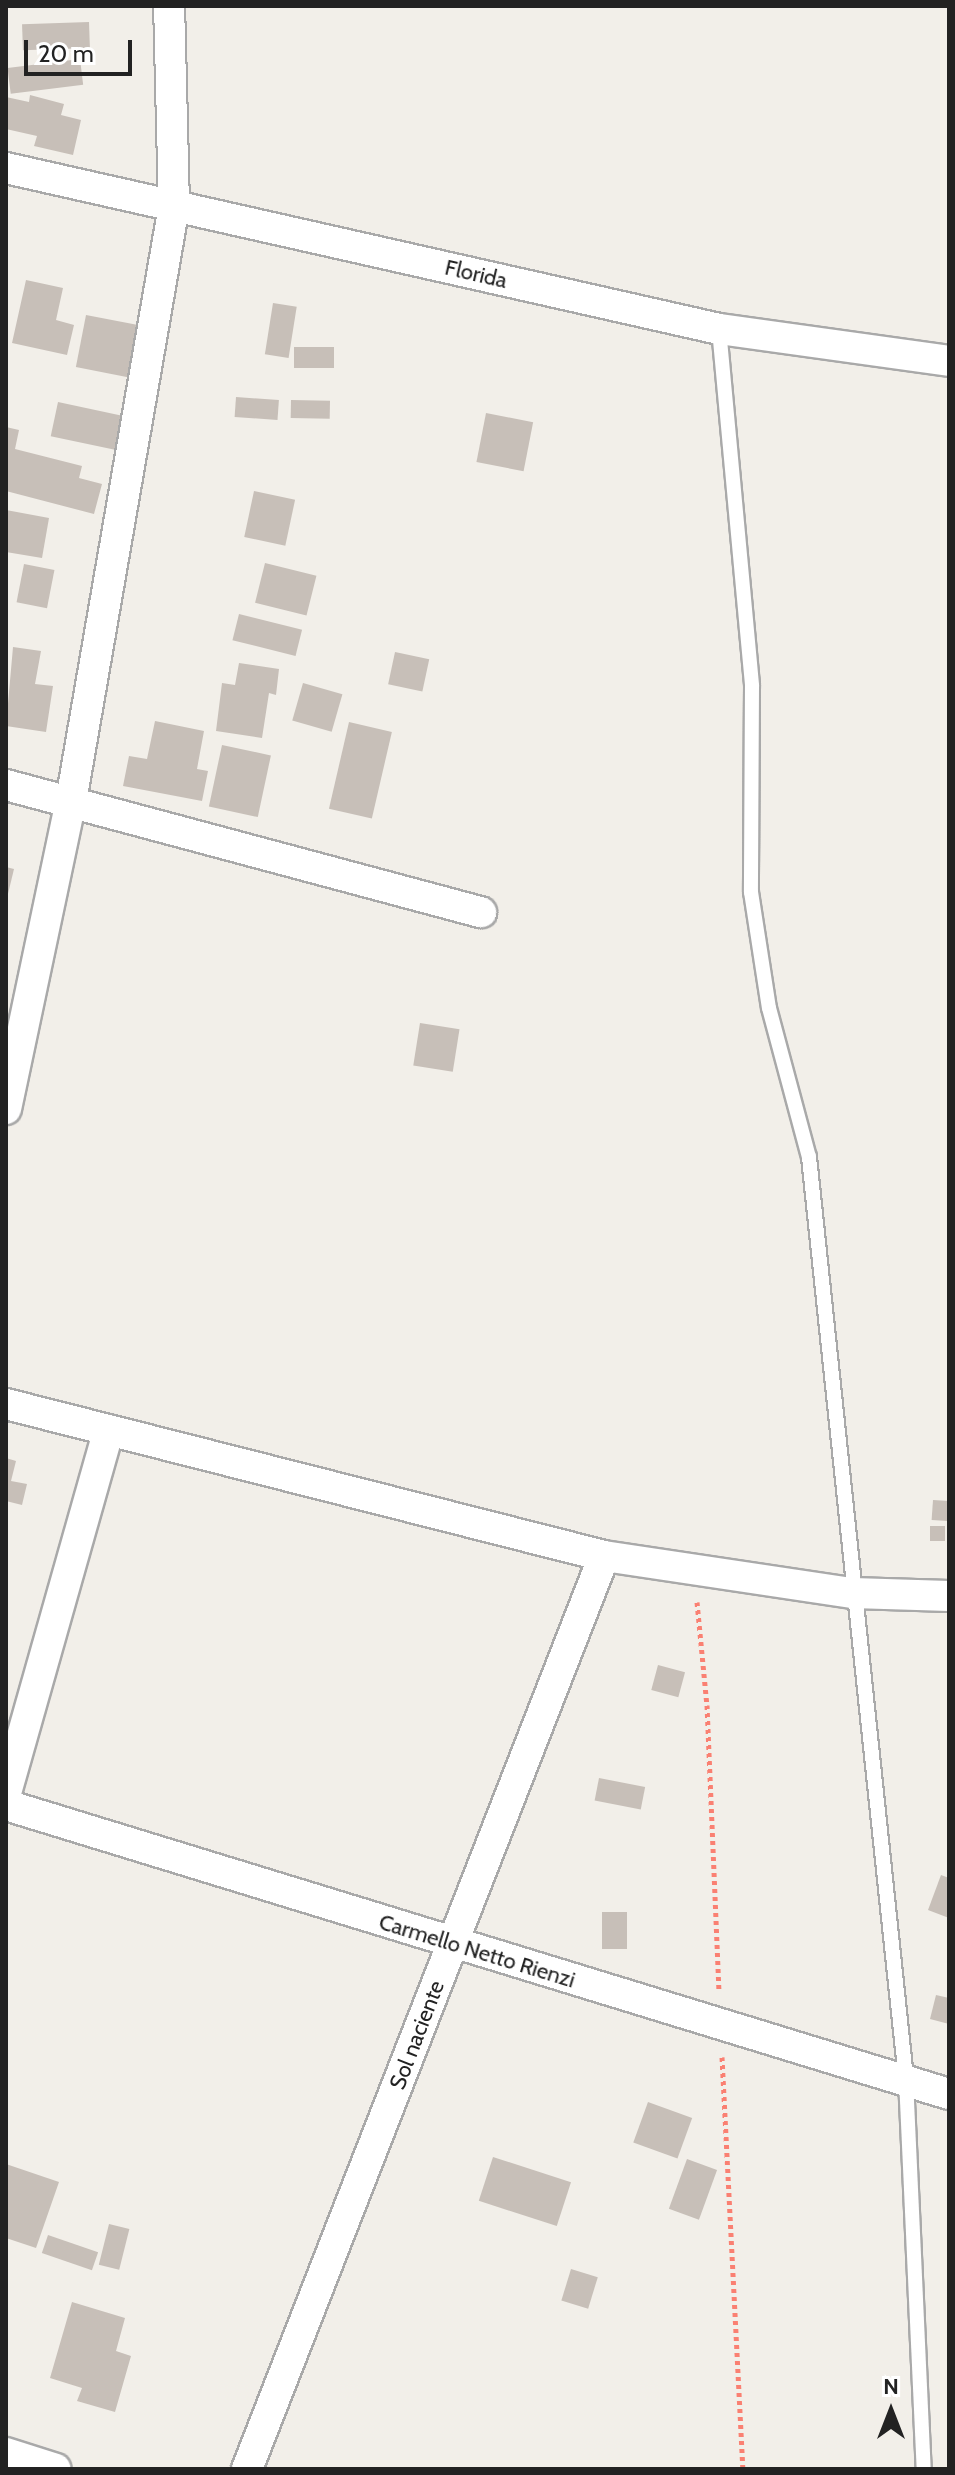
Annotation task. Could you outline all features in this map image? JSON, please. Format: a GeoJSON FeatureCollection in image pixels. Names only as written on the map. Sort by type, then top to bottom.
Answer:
{"type":"FeatureCollection","features":[{"type":"Feature","properties":{"kind":"street"},"geometry":{"type":"LineString","coordinates":[[6,1109],[71,801],[174,206],[169,6]]}},
{"type":"Feature","properties":{"kind":"street","name":"Florida"},"geometry":{"type":"LineString","coordinates":[[6,168],[719,329],[949,361]]}},
{"type":"Feature","properties":{"kind":"street"},"geometry":{"type":"LineString","coordinates":[[6,785],[481,912]]}},
{"type":"Feature","properties":{"kind":"street"},"geometry":{"type":"LineString","coordinates":[[6,1404],[604,1556],[853,1593],[949,1596]]}},
{"type":"Feature","properties":{"kind":"street"},"geometry":{"type":"LineString","coordinates":[[6,1793],[109,1430]]}},
{"type":"Feature","properties":{"kind":"street","name":"Sol naciente"},"geometry":{"type":"LineString","coordinates":[[247,2469],[604,1556]]}},
{"type":"Feature","properties":{"kind":"street","name":"Carmello Netto Rienzi"},"geometry":{"type":"LineString","coordinates":[[6,1805],[949,2094]]}},
{"type":"Feature","properties":{"kind":"street"},"geometry":{"type":"LineString","coordinates":[[6,2453],[56,2469]]}},
{"type":"Feature","properties":{"kind":"lane"},"geometry":{"type":"LineString","coordinates":[[719,329],[752,686],[751,892],[769,1008],[809,1157],[906,2079],[924,2469]]}},
{"type":"Feature","properties":{"kind":"building"},"geometry":{"type":"Polygon","coordinates":[[[89,22],[90,48],[23,50],[22,24],[89,22]]]}},
{"type":"Feature","properties":{"kind":"building"},"geometry":{"type":"Polygon","coordinates":[[[80,59],[83,85],[11,94],[8,68],[80,59]]]}},
{"type":"Feature","properties":{"kind":"building"},"geometry":{"type":"Polygon","coordinates":[[[30,95],[64,104],[61,115],[81,120],[73,155],[34,146],[37,136],[6,129],[6,97],[29,102],[30,95]]]}},
{"type":"Feature","properties":{"kind":"building"},"geometry":{"type":"Polygon","coordinates":[[[26,280],[63,288],[56,320],[74,325],[67,355],[12,343],[26,280]]]}},
{"type":"Feature","properties":{"kind":"building"},"geometry":{"type":"Polygon","coordinates":[[[273,303],[297,307],[289,358],[265,354],[273,303]]]}},
{"type":"Feature","properties":{"kind":"building"},"geometry":{"type":"Polygon","coordinates":[[[86,315],[138,325],[128,377],[76,367],[86,315]]]}},
{"type":"Feature","properties":{"kind":"building"},"geometry":{"type":"Polygon","coordinates":[[[294,347],[334,347],[334,368],[294,368],[294,347]]]}},
{"type":"Feature","properties":{"kind":"building"},"geometry":{"type":"Polygon","coordinates":[[[236,397],[279,400],[278,420],[235,417],[236,397]]]}},
{"type":"Feature","properties":{"kind":"building"},"geometry":{"type":"Polygon","coordinates":[[[291,400],[330,401],[330,419],[291,418],[291,400]]]}},
{"type":"Feature","properties":{"kind":"building"},"geometry":{"type":"Polygon","coordinates":[[[58,402],[125,416],[117,450],[51,436],[58,402]]]}},
{"type":"Feature","properties":{"kind":"building"},"geometry":{"type":"Polygon","coordinates":[[[486,413],[533,422],[524,471],[476,462],[486,413]]]}},
{"type":"Feature","properties":{"kind":"building"},"geometry":{"type":"Polygon","coordinates":[[[6,427],[19,430],[15,449],[82,466],[79,478],[102,484],[94,514],[6,491],[6,427]]]}},
{"type":"Feature","properties":{"kind":"building"},"geometry":{"type":"Polygon","coordinates":[[[254,491],[295,500],[285,546],[244,537],[254,491]]]}},
{"type":"Feature","properties":{"kind":"building"},"geometry":{"type":"Polygon","coordinates":[[[6,510],[49,518],[42,558],[6,552],[6,510]]]}},
{"type":"Feature","properties":{"kind":"building"},"geometry":{"type":"Polygon","coordinates":[[[265,563],[316,576],[307,616],[255,603],[265,563]]]}},
{"type":"Feature","properties":{"kind":"building"},"geometry":{"type":"Polygon","coordinates":[[[24,564],[54,570],[47,608],[17,602],[24,564]]]}},
{"type":"Feature","properties":{"kind":"building"},"geometry":{"type":"Polygon","coordinates":[[[239,614],[302,630],[296,656],[232,640],[239,614]]]}},
{"type":"Feature","properties":{"kind":"building"},"geometry":{"type":"Polygon","coordinates":[[[13,647],[41,651],[35,684],[53,686],[46,732],[6,726],[13,647]]]}},
{"type":"Feature","properties":{"kind":"building"},"geometry":{"type":"Polygon","coordinates":[[[395,652],[429,659],[422,692],[388,684],[395,652]]]}},
{"type":"Feature","properties":{"kind":"building"},"geometry":{"type":"Polygon","coordinates":[[[239,663],[279,669],[276,695],[269,693],[262,738],[216,731],[222,683],[235,685],[239,663]]]}},
{"type":"Feature","properties":{"kind":"building"},"geometry":{"type":"Polygon","coordinates":[[[303,683],[342,694],[332,732],[292,720],[303,683]]]}},
{"type":"Feature","properties":{"kind":"building"},"geometry":{"type":"Polygon","coordinates":[[[155,721],[204,731],[197,769],[208,771],[202,801],[123,786],[129,756],[147,759],[155,721]]]}},
{"type":"Feature","properties":{"kind":"building"},"geometry":{"type":"Polygon","coordinates":[[[349,722],[392,732],[372,819],[329,809],[349,722]]]}},
{"type":"Feature","properties":{"kind":"building"},"geometry":{"type":"Polygon","coordinates":[[[222,745],[271,755],[258,817],[209,807],[222,745]]]}},
{"type":"Feature","properties":{"kind":"building"},"geometry":{"type":"Polygon","coordinates":[[[6,867],[14,869],[7,898],[6,898],[6,867]]]}},
{"type":"Feature","properties":{"kind":"building"},"geometry":{"type":"Polygon","coordinates":[[[420,1023],[460,1029],[453,1072],[413,1065],[420,1023]]]}},
{"type":"Feature","properties":{"kind":"building"},"geometry":{"type":"Polygon","coordinates":[[[6,1458],[16,1461],[11,1481],[27,1484],[22,1505],[6,1501],[6,1458]]]}},
{"type":"Feature","properties":{"kind":"building"},"geometry":{"type":"Polygon","coordinates":[[[933,1500],[949,1501],[948,1521],[932,1520],[933,1500]]]}},
{"type":"Feature","properties":{"kind":"building"},"geometry":{"type":"Polygon","coordinates":[[[930,1526],[945,1526],[945,1541],[930,1541],[930,1526]]]}},
{"type":"Feature","properties":{"kind":"building"},"geometry":{"type":"Polygon","coordinates":[[[658,1665],[685,1672],[678,1697],[651,1690],[658,1665]]]}},
{"type":"Feature","properties":{"kind":"building"},"geometry":{"type":"Polygon","coordinates":[[[599,1778],[645,1787],[641,1810],[595,1801],[599,1778]]]}},
{"type":"Feature","properties":{"kind":"building"},"geometry":{"type":"Polygon","coordinates":[[[941,1875],[949,1878],[949,1918],[928,1910],[941,1875]]]}},
{"type":"Feature","properties":{"kind":"building"},"geometry":{"type":"Polygon","coordinates":[[[602,1912],[627,1912],[627,1949],[602,1949],[602,1912]]]}},
{"type":"Feature","properties":{"kind":"building"},"geometry":{"type":"Polygon","coordinates":[[[936,1995],[949,1998],[949,2024],[930,2019],[936,1995]]]}},
{"type":"Feature","properties":{"kind":"building"},"geometry":{"type":"Polygon","coordinates":[[[648,2102],[692,2118],[677,2158],[633,2142],[648,2102]]]}},
{"type":"Feature","properties":{"kind":"building"},"geometry":{"type":"Polygon","coordinates":[[[493,2157],[571,2182],[557,2226],[479,2201],[493,2157]]]}},
{"type":"Feature","properties":{"kind":"building"},"geometry":{"type":"Polygon","coordinates":[[[687,2159],[717,2170],[699,2220],[669,2209],[687,2159]]]}},
{"type":"Feature","properties":{"kind":"building"},"geometry":{"type":"Polygon","coordinates":[[[6,2164],[59,2182],[36,2248],[6,2238],[6,2164]]]}},
{"type":"Feature","properties":{"kind":"building"},"geometry":{"type":"Polygon","coordinates":[[[109,2224],[129,2229],[119,2270],[99,2265],[109,2224]]]}},
{"type":"Feature","properties":{"kind":"building"},"geometry":{"type":"Polygon","coordinates":[[[48,2235],[98,2252],[92,2270],[42,2253],[48,2235]]]}},
{"type":"Feature","properties":{"kind":"building"},"geometry":{"type":"Polygon","coordinates":[[[571,2269],[598,2277],[588,2309],[561,2301],[571,2269]]]}},
{"type":"Feature","properties":{"kind":"building"},"geometry":{"type":"Polygon","coordinates":[[[72,2302],[125,2318],[116,2351],[131,2356],[115,2412],[77,2401],[82,2388],[50,2378],[72,2302]]]}}]}
